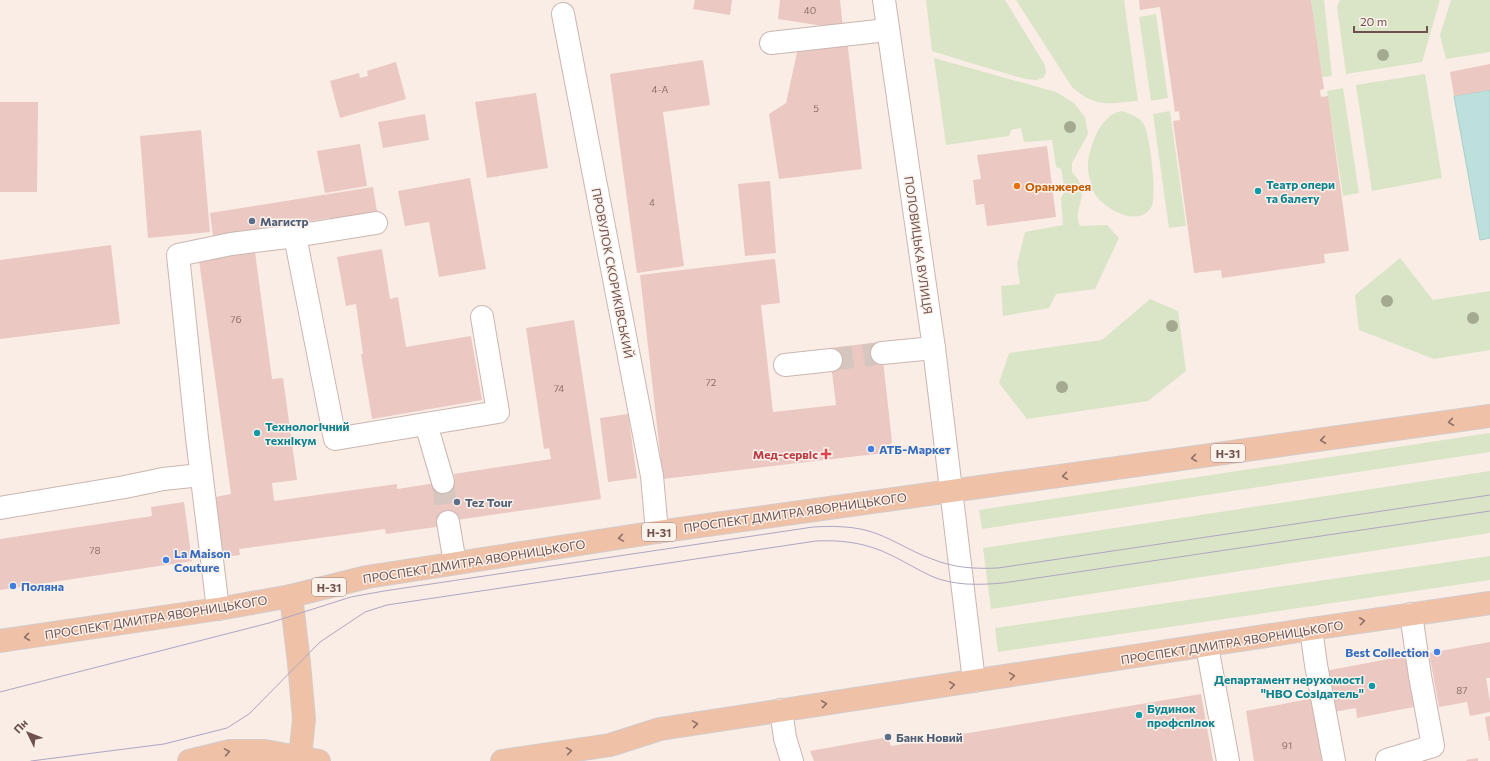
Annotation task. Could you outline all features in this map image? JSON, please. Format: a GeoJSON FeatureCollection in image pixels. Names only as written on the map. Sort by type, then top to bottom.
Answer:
{"type":"FeatureCollection","features":[{"type":"Feature","properties":{"kind":"main road","name":"Н-31"},"geometry":{"type":"LineString","coordinates":[[958,490],[1490,416]]}},
{"type":"Feature","properties":{"kind":"main road","name":"ПРОСПЕКТ ДМИТРА ЯВОРНИЦЬКОГО"},"geometry":{"type":"LineString","coordinates":[[0,641],[218,609],[291,596],[367,577],[455,563],[657,532],[958,490]]}},
{"type":"Feature","properties":{"kind":"main road"},"geometry":{"type":"LineString","coordinates":[[189,761],[230,751],[265,751],[310,759],[304,718],[291,596]]}},
{"type":"Feature","properties":{"kind":"main road","name":"ПРОСПЕКТ ДМИТРА ЯВОРНИЦЬКОГО"},"geometry":{"type":"LineString","coordinates":[[502,761],[610,745],[660,729],[974,682],[1310,629],[1490,603]]}},
{"type":"Feature","properties":{"kind":"street","name":"ПОЛОВИЦЬКА ВУЛИЦЯ"},"geometry":{"type":"LineString","coordinates":[[884,0],[887,30],[934,348],[958,490]]}},
{"type":"Feature","properties":{"kind":"street","name":"ПРОВУЛОК СКОРИКІВСЬКИЙ"},"geometry":{"type":"LineString","coordinates":[[563,14],[652,476],[657,532]]}},
{"type":"Feature","properties":{"kind":"street"},"geometry":{"type":"LineString","coordinates":[[771,44],[887,30]]}},
{"type":"Feature","properties":{"kind":"street"},"geometry":{"type":"LineString","coordinates":[[218,609],[201,475],[178,255],[230,244],[295,236],[376,223]]}},
{"type":"Feature","properties":{"kind":"street"},"geometry":{"type":"LineString","coordinates":[[295,236],[335,439],[498,412],[482,317]]}},
{"type":"Feature","properties":{"kind":"street"},"geometry":{"type":"LineString","coordinates":[[882,353],[934,348]]}},
{"type":"Feature","properties":{"kind":"street"},"geometry":{"type":"LineString","coordinates":[[785,365],[831,360]]}},
{"type":"Feature","properties":{"kind":"street"},"geometry":{"type":"LineString","coordinates":[[426,424],[442,482]]}},
{"type":"Feature","properties":{"kind":"street"},"geometry":{"type":"LineString","coordinates":[[0,508],[125,487],[163,479],[201,475]]}},
{"type":"Feature","properties":{"kind":"street"},"geometry":{"type":"LineString","coordinates":[[958,490],[963,583],[974,682]]}},
{"type":"Feature","properties":{"kind":"street"},"geometry":{"type":"LineString","coordinates":[[448,522],[455,563]]}},
{"type":"Feature","properties":{"kind":"street"},"geometry":{"type":"LineString","coordinates":[[1387,760],[1433,746],[1420,676],[1411,614]]}},
{"type":"Feature","properties":{"kind":"street"},"geometry":{"type":"LineString","coordinates":[[1310,629],[1334,761]]}},
{"type":"Feature","properties":{"kind":"street"},"geometry":{"type":"LineString","coordinates":[[1207,646],[1228,761]]}},
{"type":"Feature","properties":{"kind":"street"},"geometry":{"type":"LineString","coordinates":[[782,710],[785,738],[792,761]]}},
{"type":"Feature","properties":{"kind":"green space"},"geometry":{"type":"Polygon","coordinates":[[[926,0],[1005,0],[1045,65],[1046,73],[1043,78],[1036,80],[1025,79],[932,51],[926,0]]]}},
{"type":"Feature","properties":{"kind":"green space"},"geometry":{"type":"Polygon","coordinates":[[[1016,0],[1124,0],[1138,101],[1111,103],[1096,102],[1072,87],[1016,0]]]}},
{"type":"Feature","properties":{"kind":"green space"},"geometry":{"type":"Polygon","coordinates":[[[1311,0],[1324,0],[1332,76],[1322,77],[1311,0]]]}},
{"type":"Feature","properties":{"kind":"green space"},"geometry":{"type":"Polygon","coordinates":[[[1340,0],[1440,0],[1422,62],[1346,74],[1337,7],[1340,0]]]}},
{"type":"Feature","properties":{"kind":"green space"},"geometry":{"type":"Polygon","coordinates":[[[1451,0],[1490,0],[1490,52],[1446,59],[1440,35],[1451,0]]]}},
{"type":"Feature","properties":{"kind":"green space"},"geometry":{"type":"Polygon","coordinates":[[[1156,14],[1168,98],[1151,101],[1139,17],[1156,14]]]}},
{"type":"Feature","properties":{"kind":"green space"},"geometry":{"type":"Polygon","coordinates":[[[934,58],[1056,92],[1074,103],[1085,117],[1088,134],[1072,163],[1072,172],[1078,180],[1082,194],[1078,219],[1080,226],[1107,225],[1119,238],[1095,289],[1056,294],[1049,308],[1003,316],[1001,286],[1020,284],[1017,264],[1025,232],[1063,225],[1061,198],[1065,191],[1061,169],[1056,167],[1052,140],[1024,142],[1021,128],[1011,130],[1009,136],[946,145],[934,58]]]}},
{"type":"Feature","properties":{"kind":"green space"},"geometry":{"type":"Polygon","coordinates":[[[1425,74],[1442,178],[1372,191],[1356,85],[1425,74]]]}},
{"type":"Feature","properties":{"kind":"green space"},"geometry":{"type":"Polygon","coordinates":[[[1343,88],[1359,193],[1343,196],[1327,91],[1343,88]]]}},
{"type":"Feature","properties":{"kind":"green space"},"geometry":{"type":"Polygon","coordinates":[[[1122,111],[1131,114],[1143,123],[1148,138],[1154,190],[1153,200],[1152,206],[1146,213],[1139,216],[1121,214],[1104,204],[1091,187],[1088,172],[1088,162],[1096,134],[1107,119],[1122,111]]]}},
{"type":"Feature","properties":{"kind":"green space"},"geometry":{"type":"Polygon","coordinates":[[[1170,111],[1186,226],[1169,228],[1153,114],[1170,111]]]}},
{"type":"Feature","properties":{"kind":"green space"},"geometry":{"type":"Polygon","coordinates":[[[1400,258],[1433,300],[1490,291],[1490,350],[1434,359],[1359,330],[1355,295],[1400,258]]]}},
{"type":"Feature","properties":{"kind":"green space"},"geometry":{"type":"Polygon","coordinates":[[[1150,299],[1178,311],[1186,371],[1148,401],[1027,419],[999,383],[1009,353],[1102,340],[1150,299]]]}},
{"type":"Feature","properties":{"kind":"green space"},"geometry":{"type":"Polygon","coordinates":[[[1490,433],[1490,452],[982,529],[979,510],[1490,433]]]}},
{"type":"Feature","properties":{"kind":"green space"},"geometry":{"type":"Polygon","coordinates":[[[1490,471],[1490,533],[991,609],[983,548],[1490,471]]]}},
{"type":"Feature","properties":{"kind":"green space"},"geometry":{"type":"Polygon","coordinates":[[[1490,556],[1490,580],[998,652],[995,628],[1490,556]]]}},
{"type":"Feature","properties":{"kind":"water"},"geometry":{"type":"Polygon","coordinates":[[[1490,90],[1490,238],[1480,240],[1454,96],[1490,90]]]}},
{"type":"Feature","properties":{"kind":"building"},"geometry":{"type":"Polygon","coordinates":[[[695,0],[732,0],[730,15],[693,9],[695,0]]]}},
{"type":"Feature","properties":{"kind":"building"},"geometry":{"type":"Polygon","coordinates":[[[780,0],[840,0],[843,29],[778,19],[780,0]]]}},
{"type":"Feature","properties":{"kind":"building","name":"Театр опери та балету"},"geometry":{"type":"Polygon","coordinates":[[[1139,0],[1311,0],[1324,89],[1320,90],[1321,97],[1328,96],[1349,251],[1324,254],[1325,263],[1222,278],[1221,270],[1194,273],[1173,121],[1180,120],[1179,111],[1175,112],[1160,7],[1140,10],[1139,0]]]}},
{"type":"Feature","properties":{"kind":"building"},"geometry":{"type":"Polygon","coordinates":[[[847,39],[862,169],[779,179],[769,114],[786,103],[798,48],[847,39]]]}},
{"type":"Feature","properties":{"kind":"building"},"geometry":{"type":"Polygon","coordinates":[[[703,60],[710,105],[663,112],[684,266],[637,273],[610,74],[703,60]]]}},
{"type":"Feature","properties":{"kind":"building"},"geometry":{"type":"Polygon","coordinates":[[[396,62],[406,99],[340,118],[330,81],[359,73],[360,78],[368,76],[367,71],[396,62]]]}},
{"type":"Feature","properties":{"kind":"building"},"geometry":{"type":"Polygon","coordinates":[[[1490,64],[1490,90],[1454,96],[1450,72],[1490,64]]]}},
{"type":"Feature","properties":{"kind":"building"},"geometry":{"type":"Polygon","coordinates":[[[536,93],[548,168],[487,178],[475,102],[536,93]]]}},
{"type":"Feature","properties":{"kind":"building"},"geometry":{"type":"Polygon","coordinates":[[[0,102],[38,102],[37,192],[0,192],[0,102]]]}},
{"type":"Feature","properties":{"kind":"building"},"geometry":{"type":"Polygon","coordinates":[[[425,114],[429,140],[383,148],[378,122],[425,114]]]}},
{"type":"Feature","properties":{"kind":"building"},"geometry":{"type":"Polygon","coordinates":[[[201,130],[210,232],[148,238],[140,136],[201,130]]]}},
{"type":"Feature","properties":{"kind":"building"},"geometry":{"type":"Polygon","coordinates":[[[360,144],[367,186],[325,193],[317,151],[360,144]]]}},
{"type":"Feature","properties":{"kind":"building","name":"Оранжерея"},"geometry":{"type":"Polygon","coordinates":[[[1047,146],[1056,217],[987,226],[984,204],[976,205],[973,180],[981,179],[977,155],[1047,146]]]}},
{"type":"Feature","properties":{"kind":"building"},"geometry":{"type":"Polygon","coordinates":[[[470,178],[486,269],[439,277],[429,222],[405,226],[398,191],[470,178]]]}},
{"type":"Feature","properties":{"kind":"building"},"geometry":{"type":"Polygon","coordinates":[[[770,181],[776,253],[745,256],[738,184],[770,181]]]}},
{"type":"Feature","properties":{"kind":"building"},"geometry":{"type":"Polygon","coordinates":[[[373,187],[378,217],[331,225],[330,218],[213,236],[210,213],[373,187]]]}},
{"type":"Feature","properties":{"kind":"building"},"geometry":{"type":"Polygon","coordinates":[[[111,245],[120,324],[0,339],[0,260],[111,245]]]}},
{"type":"Feature","properties":{"kind":"building"},"geometry":{"type":"Polygon","coordinates":[[[382,249],[390,299],[398,297],[406,347],[471,336],[482,400],[372,419],[361,354],[363,354],[356,304],[346,306],[337,257],[382,249]]]}},
{"type":"Feature","properties":{"kind":"building"},"geometry":{"type":"Polygon","coordinates":[[[255,252],[272,379],[283,378],[297,480],[272,483],[274,501],[397,484],[397,489],[455,480],[454,474],[551,459],[549,448],[544,449],[526,328],[574,320],[601,499],[443,522],[443,526],[386,534],[385,529],[239,549],[240,555],[223,557],[215,497],[231,494],[199,260],[255,252]]]}},
{"type":"Feature","properties":{"kind":"building"},"geometry":{"type":"Polygon","coordinates":[[[775,259],[780,303],[761,305],[773,412],[836,405],[829,348],[881,342],[892,442],[884,453],[663,479],[640,275],[775,259]]]}},
{"type":"Feature","properties":{"kind":"building"},"geometry":{"type":"Polygon","coordinates":[[[628,414],[637,478],[608,482],[600,418],[628,414]]]}},
{"type":"Feature","properties":{"kind":"building"},"geometry":{"type":"Polygon","coordinates":[[[184,502],[192,561],[0,590],[0,539],[152,516],[151,507],[184,502]]]}},
{"type":"Feature","properties":{"kind":"building"},"geometry":{"type":"Polygon","coordinates":[[[1490,642],[1490,678],[1486,678],[1490,712],[1470,716],[1467,702],[1439,707],[1429,653],[1490,642]]]}},
{"type":"Feature","properties":{"kind":"building","name":"Департамент нерухомості \"НВО Созідатель\""},"geometry":{"type":"Polygon","coordinates":[[[1410,655],[1419,706],[1357,718],[1356,708],[1333,712],[1325,671],[1410,655]]]}},
{"type":"Feature","properties":{"kind":"building","name":"Будинок профспілок"},"geometry":{"type":"Polygon","coordinates":[[[1201,694],[1213,761],[814,761],[810,751],[888,737],[891,746],[1201,694]]]}},
{"type":"Feature","properties":{"kind":"building"},"geometry":{"type":"Polygon","coordinates":[[[1314,698],[1326,761],[1254,761],[1246,711],[1314,698]]]}},
{"type":"Feature","properties":{"kind":"building"},"geometry":{"type":"Polygon","coordinates":[[[1490,716],[1490,741],[1489,741],[1485,717],[1490,716]]]}},
{"type":"Feature","properties":{"kind":"building"},"geometry":{"type":"Polygon","coordinates":[[[1478,758],[1478,761],[1466,760],[1478,758]]]}},
{"type":"Feature","properties":{"kind":"tunnel"},"geometry":{"type":"LineString","coordinates":[[831,360],[882,353]]}},
{"type":"Feature","properties":{"kind":"tunnel"},"geometry":{"type":"LineString","coordinates":[[443,482],[448,522]]}},
{"type":"Feature","properties":{"kind":"tram line"},"geometry":{"type":"LineString","coordinates":[[0,692],[269,623],[351,597],[813,527],[826,526],[865,530],[940,562],[973,568],[998,568],[1490,495]]}},
{"type":"Feature","properties":{"kind":"tram line"},"geometry":{"type":"LineString","coordinates":[[31,761],[164,744],[227,728],[249,714],[320,642],[365,612],[387,605],[816,541],[849,542],[874,548],[931,576],[949,582],[976,584],[1003,583],[1490,511]]}},
{"type":"Feature","properties":{"kind":"place","name":"Оранжерея"},"geometry":{"type":"Point","coordinates":[1017,186]}},
{"type":"Feature","properties":{"kind":"place","name":"Театр опери та балету"},"geometry":{"type":"Point","coordinates":[1258,191]}},
{"type":"Feature","properties":{"kind":"place","name":"Магистр"},"geometry":{"type":"Point","coordinates":[252,221]}},
{"type":"Feature","properties":{"kind":"place","name":"Технологічний технікум"},"geometry":{"type":"Point","coordinates":[257,433]}},
{"type":"Feature","properties":{"kind":"place","name":"АТБ-Маркет"},"geometry":{"type":"Point","coordinates":[871,449]}},
{"type":"Feature","properties":{"kind":"place","name":"Мед-сервіс"},"geometry":{"type":"Point","coordinates":[826,454]}},
{"type":"Feature","properties":{"kind":"place","name":"Tez Tour"},"geometry":{"type":"Point","coordinates":[457,502]}},
{"type":"Feature","properties":{"kind":"place","name":"La Maison Couture"},"geometry":{"type":"Point","coordinates":[166,560]}},
{"type":"Feature","properties":{"kind":"place","name":"Поляна"},"geometry":{"type":"Point","coordinates":[13,586]}},
{"type":"Feature","properties":{"kind":"place","name":"Best Collection"},"geometry":{"type":"Point","coordinates":[1437,652]}},
{"type":"Feature","properties":{"kind":"place","name":"Департамент нерухомості \"НВО Созідатель\""},"geometry":{"type":"Point","coordinates":[1372,686]}},
{"type":"Feature","properties":{"kind":"place","name":"Будинок профспілок"},"geometry":{"type":"Point","coordinates":[1139,715]}},
{"type":"Feature","properties":{"kind":"place","name":"Банк Новий"},"geometry":{"type":"Point","coordinates":[888,737]}}]}
